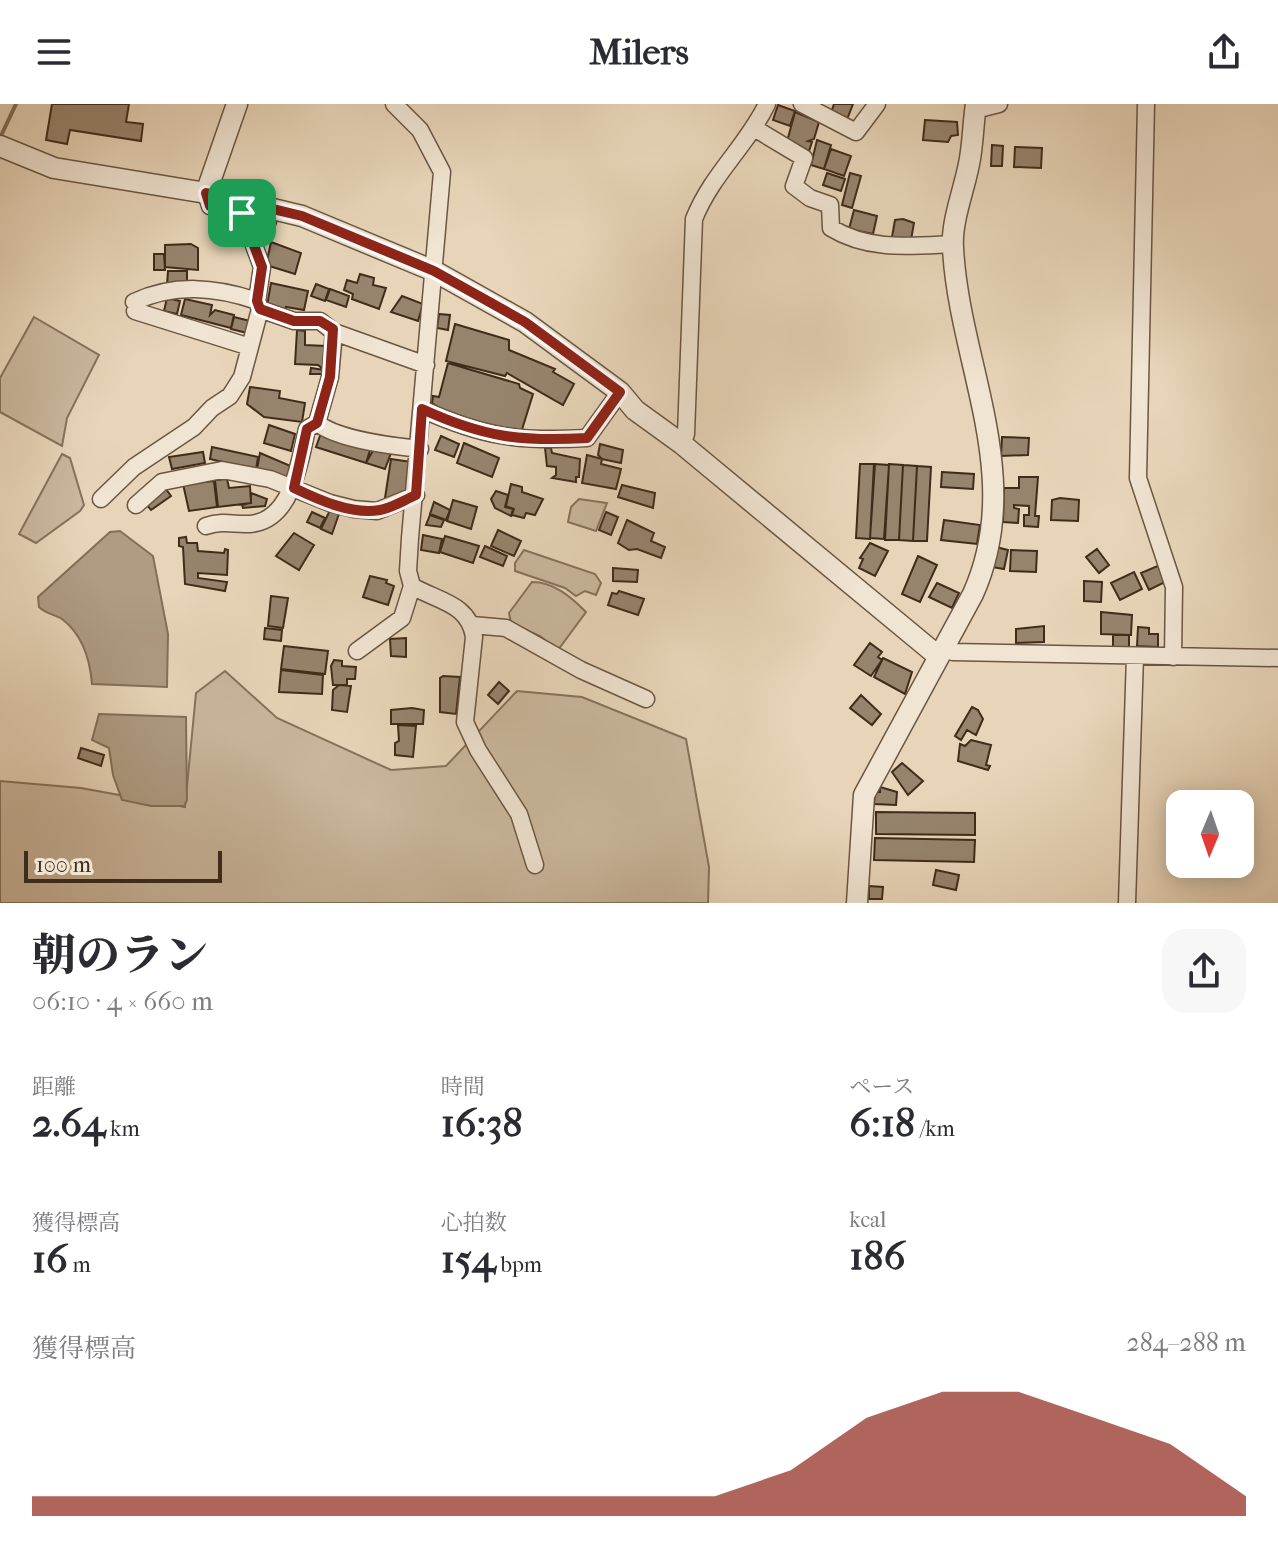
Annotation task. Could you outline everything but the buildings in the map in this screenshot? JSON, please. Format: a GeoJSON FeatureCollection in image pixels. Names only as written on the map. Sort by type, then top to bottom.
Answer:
{"type":"FeatureCollection","features":[{"type":"Feature","properties":{"kind":"street"},"geometry":{"type":"LineString","coordinates":[[101,499],[134,467],[194,427],[212,408],[230,396],[242,377],[258,305],[262,267],[242,213],[210,206],[206,193],[237,104]]}},
{"type":"Feature","properties":{"kind":"street"},"geometry":{"type":"LineString","coordinates":[[357,651],[402,618],[412,586],[408,571],[442,172],[420,130],[394,104]]}},
{"type":"Feature","properties":{"kind":"street"},"geometry":{"type":"LineString","coordinates":[[682,444],[686,434],[694,219],[704,194],[719,170],[754,128],[767,104]]}},
{"type":"Feature","properties":{"kind":"street"},"geometry":{"type":"LineString","coordinates":[[802,104],[856,132],[877,104]]}},
{"type":"Feature","properties":{"kind":"street"},"geometry":{"type":"LineString","coordinates":[[857,903],[864,795],[984,571],[990,542],[992,467],[985,408],[960,308],[952,244],[970,160],[975,107],[999,104]]}},
{"type":"Feature","properties":{"kind":"street"},"geometry":{"type":"LineString","coordinates":[[1146,104],[1138,478],[1174,587],[1173,657]]}},
{"type":"Feature","properties":{"kind":"street"},"geometry":{"type":"LineString","coordinates":[[754,128],[804,158],[794,186],[810,198],[830,205],[831,228],[839,233],[883,246],[952,244]]}},
{"type":"Feature","properties":{"kind":"street"},"geometry":{"type":"LineString","coordinates":[[0,146],[54,168],[206,193],[302,216],[434,271],[525,322],[620,392],[635,410],[682,444],[941,653],[1278,658]]}},
{"type":"Feature","properties":{"kind":"street"},"geometry":{"type":"LineString","coordinates":[[250,347],[134,306],[163,291],[199,289],[231,293],[294,321],[320,321],[334,332],[426,365]]}},
{"type":"Feature","properties":{"kind":"street"},"geometry":{"type":"LineString","coordinates":[[206,526],[218,522],[257,523],[277,511],[294,488],[307,429],[317,423],[330,377],[334,332]]}},
{"type":"Feature","properties":{"kind":"street"},"geometry":{"type":"LineString","coordinates":[[422,409],[456,425],[515,440],[587,438],[620,392]]}},
{"type":"Feature","properties":{"kind":"street"},"geometry":{"type":"LineString","coordinates":[[317,423],[327,429],[389,446],[420,449]]}},
{"type":"Feature","properties":{"kind":"street"},"geometry":{"type":"LineString","coordinates":[[136,505],[162,482],[222,470],[243,472],[330,503],[377,511],[416,495]]}},
{"type":"Feature","properties":{"kind":"street"},"geometry":{"type":"LineString","coordinates":[[412,586],[456,605],[472,625],[474,637],[465,722],[478,750],[519,814],[535,865]]}},
{"type":"Feature","properties":{"kind":"street"},"geometry":{"type":"LineString","coordinates":[[472,625],[506,628],[581,670],[646,699]]}},
{"type":"Feature","properties":{"kind":"street"},"geometry":{"type":"LineString","coordinates":[[1127,903],[1135,656]]}},
{"type":"Feature","properties":{"kind":"shaded area"},"geometry":{"type":"Polygon","coordinates":[[[34,317],[99,355],[67,418],[62,446],[0,412],[0,378],[34,317]]]}},
{"type":"Feature","properties":{"kind":"shaded area"},"geometry":{"type":"Polygon","coordinates":[[[62,454],[70,458],[84,505],[36,543],[19,534],[62,454]]]}},
{"type":"Feature","properties":{"kind":"shaded area"},"geometry":{"type":"Polygon","coordinates":[[[579,499],[607,503],[596,531],[568,522],[571,507],[579,499]]]}},
{"type":"Feature","properties":{"kind":"shaded area"},"geometry":{"type":"Polygon","coordinates":[[[120,531],[153,556],[168,634],[167,687],[92,684],[87,657],[75,632],[62,619],[39,607],[38,597],[110,532],[120,531]]]}},
{"type":"Feature","properties":{"kind":"shaded area"},"geometry":{"type":"Polygon","coordinates":[[[524,550],[595,574],[601,583],[596,595],[585,591],[576,596],[565,588],[515,571],[515,563],[524,550]]]}},
{"type":"Feature","properties":{"kind":"shaded area"},"geometry":{"type":"Polygon","coordinates":[[[532,582],[555,588],[586,612],[558,650],[540,636],[511,623],[509,613],[532,582]]]}},
{"type":"Feature","properties":{"kind":"shaded area"},"geometry":{"type":"Polygon","coordinates":[[[225,671],[277,718],[391,770],[446,766],[517,691],[582,697],[686,739],[709,867],[708,903],[0,903],[0,781],[81,788],[185,807],[196,693],[225,671]]]}},
{"type":"Feature","properties":{"kind":"shaded area"},"geometry":{"type":"Polygon","coordinates":[[[99,714],[186,717],[187,800],[184,806],[151,806],[122,800],[113,775],[109,748],[92,740],[99,714]]]}},
{"type":"Feature","properties":{"kind":"waterway"},"geometry":{"type":"LineString","coordinates":[[0,138],[16,104]]}},
{"type":"Feature","properties":{"kind":"route"},"geometry":{"type":"LineString","coordinates":[[206,193],[302,216],[434,271],[525,322],[620,392],[587,438],[515,440],[456,425],[422,409],[416,495],[377,511],[354,509],[310,496],[294,488],[307,429],[317,423],[330,377],[334,332],[320,321],[294,321],[260,309],[257,301],[262,267],[242,213],[210,206],[206,193]]}}]}
